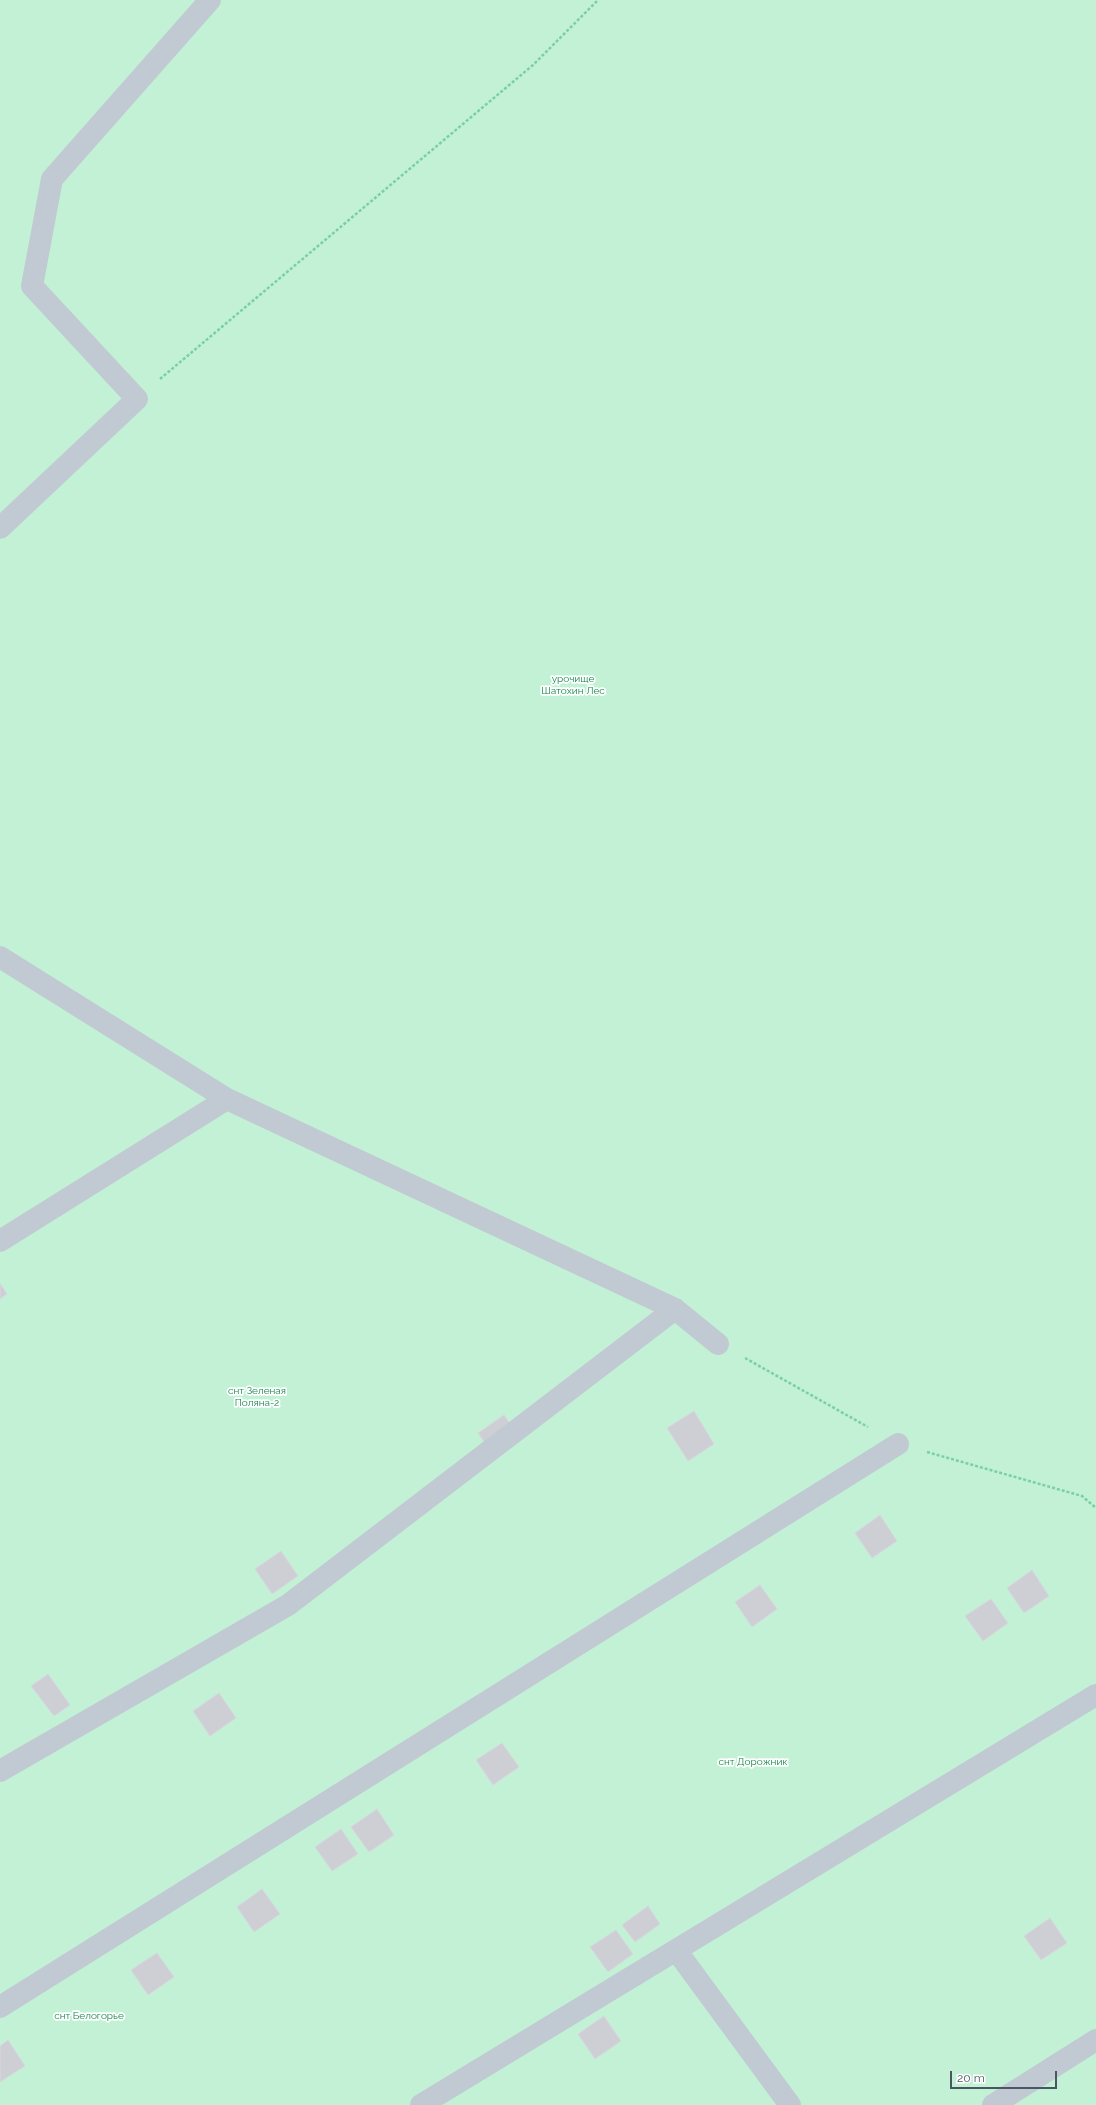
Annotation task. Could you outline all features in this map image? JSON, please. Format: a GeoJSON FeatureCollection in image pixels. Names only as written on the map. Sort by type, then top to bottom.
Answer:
{"type":"FeatureCollection","features":[{"type":"Feature","properties":{"kind":"street"},"geometry":{"type":"LineString","coordinates":[[0,528],[137,399],[32,286],[52,179],[210,0]]}},
{"type":"Feature","properties":{"kind":"street"},"geometry":{"type":"LineString","coordinates":[[0,957],[227,1099],[675,1309],[718,1344]]}},
{"type":"Feature","properties":{"kind":"street"},"geometry":{"type":"LineString","coordinates":[[0,1241],[227,1099]]}},
{"type":"Feature","properties":{"kind":"street"},"geometry":{"type":"LineString","coordinates":[[0,1771],[288,1605],[675,1309]]}},
{"type":"Feature","properties":{"kind":"street"},"geometry":{"type":"LineString","coordinates":[[0,2007],[898,1444]]}},
{"type":"Feature","properties":{"kind":"street"},"geometry":{"type":"LineString","coordinates":[[421,2105],[1096,1695]]}},
{"type":"Feature","properties":{"kind":"street"},"geometry":{"type":"LineString","coordinates":[[676,1950],[790,2105]]}},
{"type":"Feature","properties":{"kind":"street"},"geometry":{"type":"LineString","coordinates":[[993,2105],[1096,2040]]}},
{"type":"Feature","properties":{"kind":"path"},"geometry":{"type":"LineString","coordinates":[[137,399],[533,64],[598,0]]}},
{"type":"Feature","properties":{"kind":"green space"},"geometry":{"type":"Polygon","coordinates":[[[0,0],[1096,0],[1096,2105],[0,2105],[0,0]]]}},
{"type":"Feature","properties":{"kind":"building"},"geometry":{"type":"Polygon","coordinates":[[[0,1283],[7,1294],[0,1299],[0,1283]]]}},
{"type":"Feature","properties":{"kind":"building"},"geometry":{"type":"Polygon","coordinates":[[[694,1411],[714,1444],[688,1461],[667,1428],[694,1411]]]}},
{"type":"Feature","properties":{"kind":"building"},"geometry":{"type":"Polygon","coordinates":[[[504,1415],[521,1440],[495,1458],[478,1433],[504,1415]]]}},
{"type":"Feature","properties":{"kind":"building"},"geometry":{"type":"Polygon","coordinates":[[[880,1515],[897,1541],[872,1558],[855,1533],[880,1515]]]}},
{"type":"Feature","properties":{"kind":"building"},"geometry":{"type":"Polygon","coordinates":[[[281,1551],[298,1576],[272,1594],[255,1569],[281,1551]]]}},
{"type":"Feature","properties":{"kind":"building"},"geometry":{"type":"Polygon","coordinates":[[[1032,1570],[1049,1596],[1024,1613],[1007,1588],[1032,1570]]]}},
{"type":"Feature","properties":{"kind":"building"},"geometry":{"type":"Polygon","coordinates":[[[760,1585],[777,1609],[752,1627],[735,1602],[760,1585]]]}},
{"type":"Feature","properties":{"kind":"building"},"geometry":{"type":"Polygon","coordinates":[[[991,1599],[1008,1623],[983,1641],[965,1616],[991,1599]]]}},
{"type":"Feature","properties":{"kind":"building"},"geometry":{"type":"Polygon","coordinates":[[[48,1674],[70,1705],[54,1716],[31,1686],[48,1674]]]}},
{"type":"Feature","properties":{"kind":"building"},"geometry":{"type":"Polygon","coordinates":[[[219,1693],[236,1718],[210,1736],[193,1711],[219,1693]]]}},
{"type":"Feature","properties":{"kind":"building"},"geometry":{"type":"Polygon","coordinates":[[[502,1743],[519,1767],[493,1785],[476,1760],[502,1743]]]}},
{"type":"Feature","properties":{"kind":"building"},"geometry":{"type":"Polygon","coordinates":[[[377,1809],[394,1835],[369,1852],[351,1827],[377,1809]]]}},
{"type":"Feature","properties":{"kind":"building"},"geometry":{"type":"Polygon","coordinates":[[[341,1829],[358,1854],[332,1871],[315,1847],[341,1829]]]}},
{"type":"Feature","properties":{"kind":"building"},"geometry":{"type":"Polygon","coordinates":[[[262,1889],[280,1914],[254,1932],[237,1907],[262,1889]]]}},
{"type":"Feature","properties":{"kind":"building"},"geometry":{"type":"Polygon","coordinates":[[[648,1906],[660,1924],[635,1942],[622,1925],[648,1906]]]}},
{"type":"Feature","properties":{"kind":"building"},"geometry":{"type":"Polygon","coordinates":[[[1050,1918],[1067,1943],[1041,1960],[1024,1936],[1050,1918]]]}},
{"type":"Feature","properties":{"kind":"building"},"geometry":{"type":"Polygon","coordinates":[[[616,1930],[633,1954],[608,1972],[590,1947],[616,1930]]]}},
{"type":"Feature","properties":{"kind":"building"},"geometry":{"type":"Polygon","coordinates":[[[157,1953],[174,1977],[148,1995],[131,1970],[157,1953]]]}},
{"type":"Feature","properties":{"kind":"building"},"geometry":{"type":"Polygon","coordinates":[[[604,2016],[621,2041],[595,2059],[578,2034],[604,2016]]]}},
{"type":"Feature","properties":{"kind":"building"},"geometry":{"type":"Polygon","coordinates":[[[8,2040],[25,2066],[0,2082],[0,2046],[8,2040]]]}},
{"type":"Feature","properties":{"kind":"park label","name":"урочище Шатохин Лес"},"geometry":{"type":"Point","coordinates":[573,684]}},
{"type":"Feature","properties":{"kind":"park label","name":"снт Зеленая Поляна-2"},"geometry":{"type":"Point","coordinates":[257,1396]}},
{"type":"Feature","properties":{"kind":"park label","name":"снт Дорожник"},"geometry":{"type":"Point","coordinates":[753,1762]}},
{"type":"Feature","properties":{"kind":"park label","name":"снт Белогорье"},"geometry":{"type":"Point","coordinates":[89,2016]}}]}
